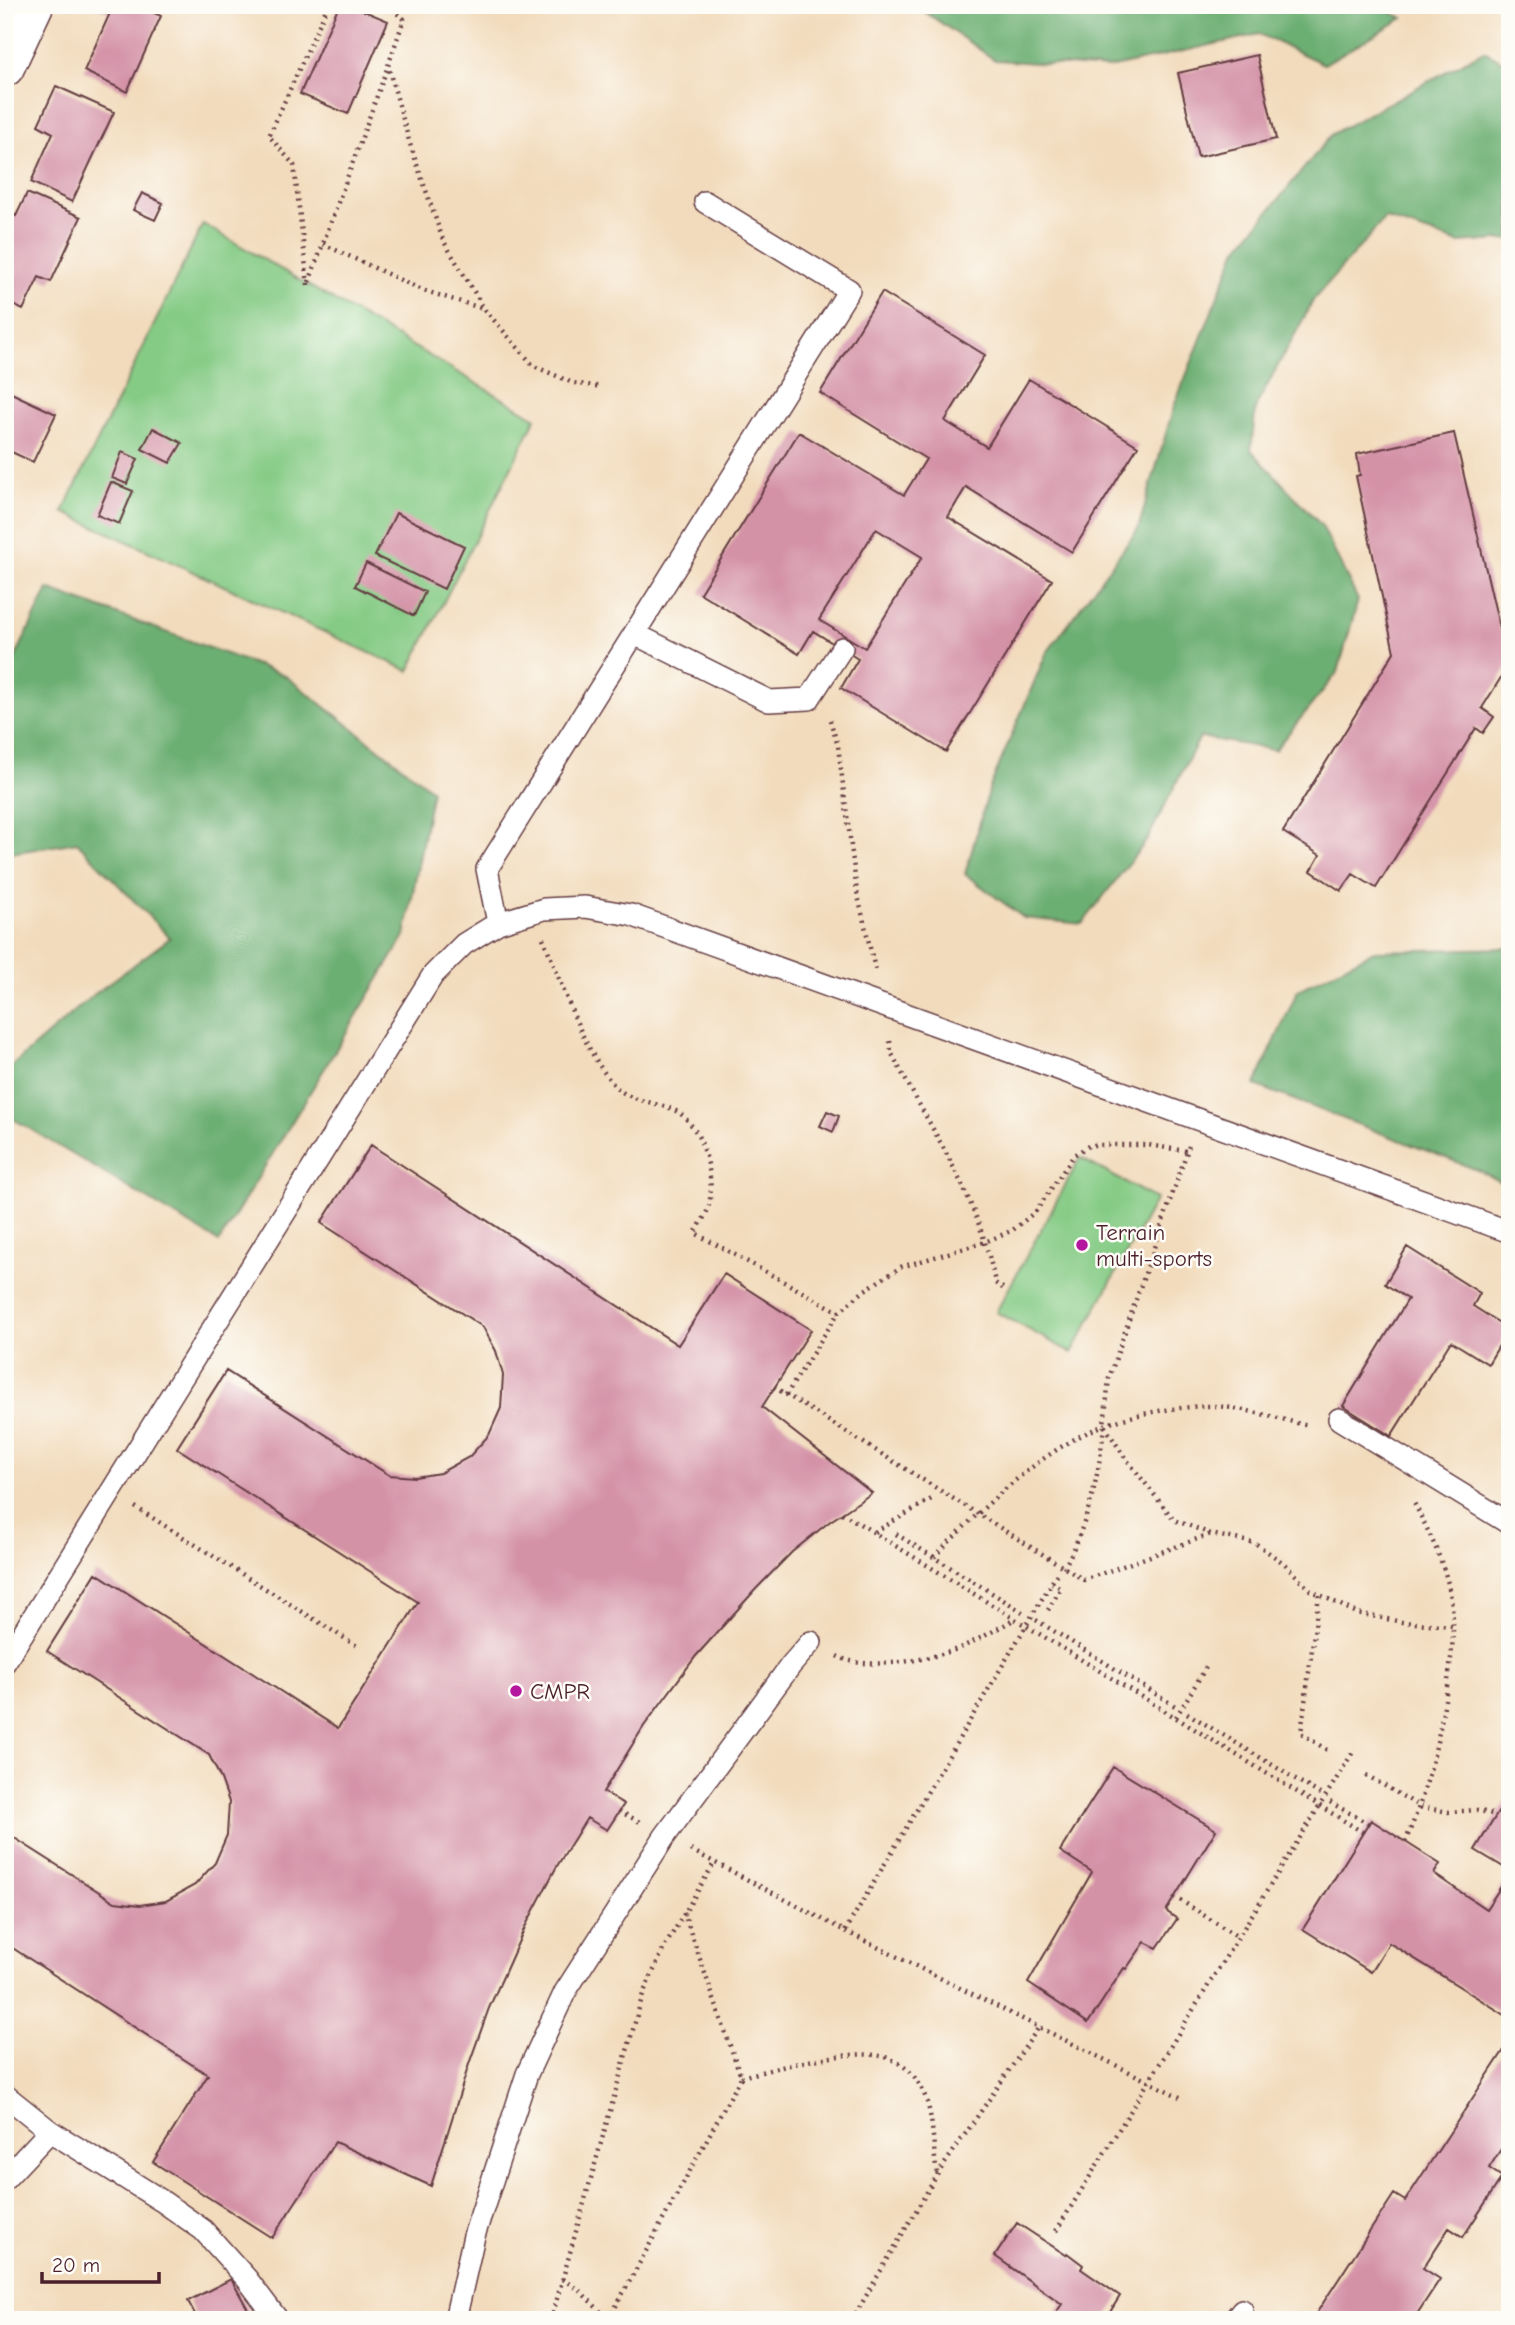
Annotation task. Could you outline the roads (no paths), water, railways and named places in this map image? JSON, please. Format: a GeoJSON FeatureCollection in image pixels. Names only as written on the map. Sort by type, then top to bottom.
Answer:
{"type":"FeatureCollection","features":[{"type":"Feature","properties":{"kind":"street"},"geometry":{"type":"LineString","coordinates":[[5,67],[34,5]]}},
{"type":"Feature","properties":{"kind":"lane"},"geometry":{"type":"LineString","coordinates":[[498,923],[488,869],[849,290],[705,202]]}},
{"type":"Feature","properties":{"kind":"lane"},"geometry":{"type":"LineString","coordinates":[[635,634],[769,701],[810,699],[842,648]]}},
{"type":"Feature","properties":{"kind":"lane"},"geometry":{"type":"LineString","coordinates":[[5,1662],[433,975],[464,944],[498,923],[533,912],[585,907],[631,915],[1510,1232]]}},
{"type":"Feature","properties":{"kind":"lane"},"geometry":{"type":"LineString","coordinates":[[1339,1419],[1510,1524]]}},
{"type":"Feature","properties":{"kind":"lane"},"geometry":{"type":"LineString","coordinates":[[454,2320],[474,2236],[527,2074],[565,1992],[665,1836],[791,1665],[811,1642]]}},
{"type":"Feature","properties":{"kind":"lane"},"geometry":{"type":"LineString","coordinates":[[5,2095],[50,2131],[203,2230],[247,2278],[278,2320]]}},
{"type":"Feature","properties":{"kind":"lane"},"geometry":{"type":"LineString","coordinates":[[5,2179],[50,2131]]}},
{"type":"Feature","properties":{"kind":"place","name":"Terrain multi-sports"},"geometry":{"type":"Point","coordinates":[1082,1245]}},
{"type":"Feature","properties":{"kind":"place","name":"CMPR"},"geometry":{"type":"Point","coordinates":[516,1691]}}]}
